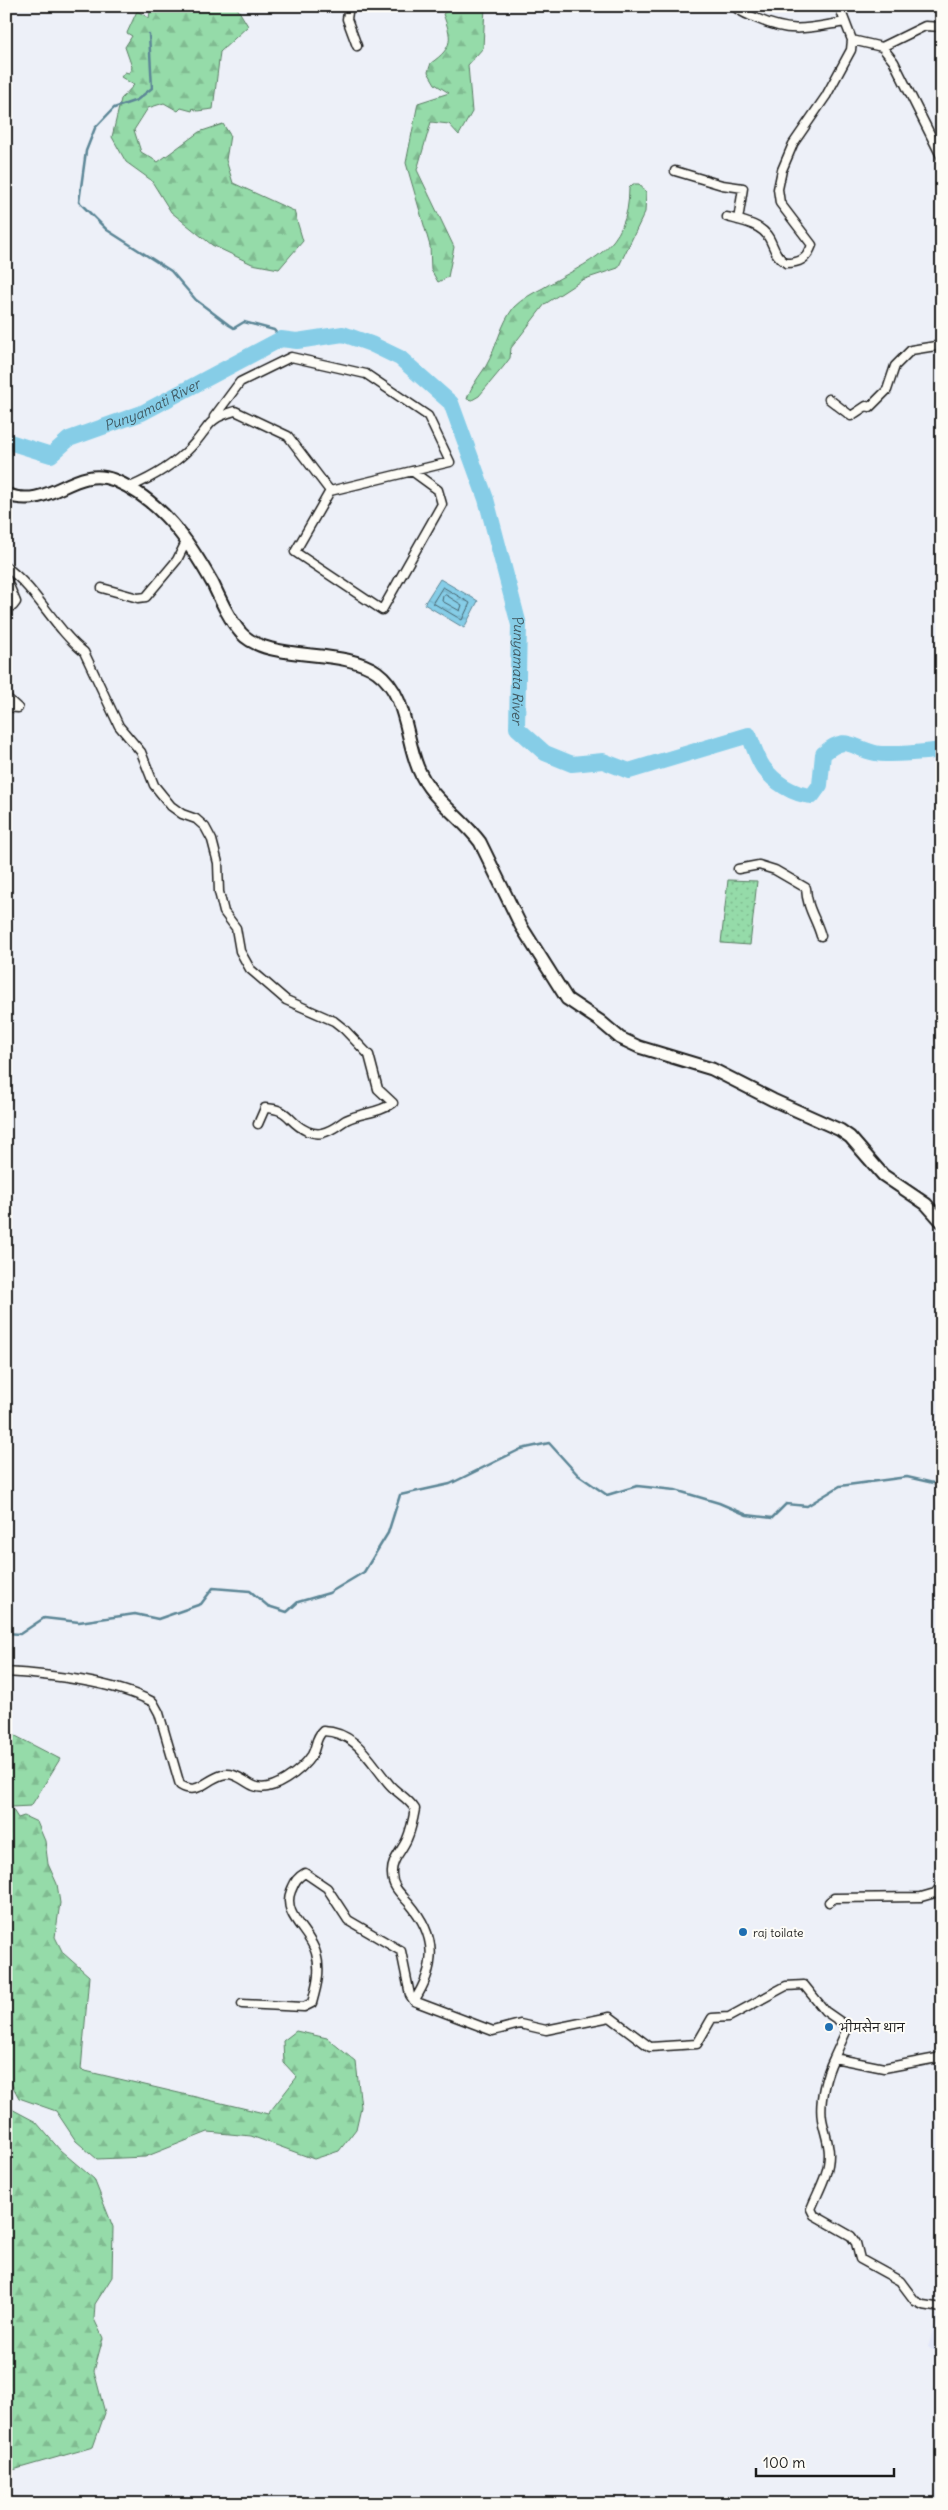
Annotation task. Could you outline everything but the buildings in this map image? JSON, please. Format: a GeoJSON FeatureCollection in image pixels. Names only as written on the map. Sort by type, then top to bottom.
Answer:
{"type":"FeatureCollection","features":[{"type":"Feature","properties":{"kind":"main road"},"geometry":{"type":"LineString","coordinates":[[6,494],[23,499],[36,498],[53,493],[70,483],[90,476],[111,479],[130,487],[152,502],[187,540],[230,616],[247,639],[254,643],[284,650],[348,660],[370,667],[387,682],[402,711],[418,768],[428,787],[441,804],[472,831],[480,842],[521,926],[567,998],[620,1038],[639,1048],[712,1069],[773,1100],[840,1130],[850,1137],[883,1175],[926,1204],[942,1222]]}},
{"type":"Feature","properties":{"kind":"street"},"geometry":{"type":"LineString","coordinates":[[349,6],[347,19],[358,46]]}},
{"type":"Feature","properties":{"kind":"street"},"geometry":{"type":"LineString","coordinates":[[734,6],[740,12],[779,28],[803,29],[844,22]]}},
{"type":"Feature","properties":{"kind":"street"},"geometry":{"type":"LineString","coordinates":[[728,217],[762,230],[769,238],[778,258],[786,263],[802,261],[808,255],[812,245],[780,203],[778,188],[782,170],[793,144],[826,96],[851,50],[852,40],[844,22],[840,6]]}},
{"type":"Feature","properties":{"kind":"street"},"geometry":{"type":"LineString","coordinates":[[852,40],[882,47],[925,26],[942,27]]}},
{"type":"Feature","properties":{"kind":"street"},"geometry":{"type":"LineString","coordinates":[[882,47],[903,78],[942,158]]}},
{"type":"Feature","properties":{"kind":"street"},"geometry":{"type":"LineString","coordinates":[[675,170],[722,185],[743,188],[738,220]]}},
{"type":"Feature","properties":{"kind":"street"},"geometry":{"type":"LineString","coordinates":[[829,399],[851,416],[866,406],[870,408],[887,390],[895,366],[911,350],[942,344]]}},
{"type":"Feature","properties":{"kind":"street"},"geometry":{"type":"LineString","coordinates":[[130,487],[148,479],[191,447],[240,382],[291,357],[366,374],[428,416],[450,462],[330,491],[296,552],[382,610],[442,504],[438,490],[412,471],[330,491]]}},
{"type":"Feature","properties":{"kind":"street"},"geometry":{"type":"LineString","coordinates":[[214,417],[235,411],[288,436],[330,491]]}},
{"type":"Feature","properties":{"kind":"street"},"geometry":{"type":"LineString","coordinates":[[102,588],[138,598],[146,597],[177,560],[187,540]]}},
{"type":"Feature","properties":{"kind":"street"},"geometry":{"type":"LineString","coordinates":[[6,566],[18,575],[26,587],[38,597],[74,644],[84,652],[118,726],[141,752],[154,784],[171,806],[182,814],[196,819],[205,827],[212,840],[218,863],[219,892],[224,912],[236,928],[240,951],[250,969],[286,1000],[334,1021],[344,1029],[369,1055],[378,1089],[393,1103],[380,1112],[347,1120],[334,1129],[321,1133],[310,1132],[299,1127],[282,1110],[275,1108],[265,1108],[258,1124]]}},
{"type":"Feature","properties":{"kind":"street"},"geometry":{"type":"LineString","coordinates":[[6,578],[16,602],[14,606],[6,606]]}},
{"type":"Feature","properties":{"kind":"street"},"geometry":{"type":"LineString","coordinates":[[6,697],[18,708],[6,707]]}},
{"type":"Feature","properties":{"kind":"street"},"geometry":{"type":"LineString","coordinates":[[738,869],[759,865],[775,870],[806,888],[809,912],[818,925],[821,936]]}},
{"type":"Feature","properties":{"kind":"street"},"geometry":{"type":"LineString","coordinates":[[6,1672],[45,1674],[107,1687],[154,1702],[159,1713],[175,1773],[180,1785],[188,1790],[200,1788],[220,1775],[229,1774],[255,1786],[267,1788],[279,1784],[307,1760],[313,1753],[316,1737],[323,1731],[334,1731],[353,1740],[391,1786],[410,1801],[414,1809],[406,1841],[396,1856],[392,1874],[395,1889],[410,1904],[427,1928],[432,1963],[423,1987],[414,2001]]}},
{"type":"Feature","properties":{"kind":"street"},"geometry":{"type":"LineString","coordinates":[[242,2004],[304,2007],[312,2003],[320,1974],[316,1951],[290,1911],[288,1897],[296,1878],[305,1873],[327,1888],[348,1920],[401,1951],[410,1995],[414,2001],[493,2031],[520,2024],[546,2030],[610,2018],[650,2047],[697,2044],[712,2018],[729,2017],[786,1986],[804,1985],[825,2011],[848,2027],[829,2068],[822,2110],[829,2152],[828,2167],[824,2181],[811,2209],[814,2215],[851,2236],[856,2243],[860,2258],[900,2281],[915,2300],[923,2305],[942,2308]]}},
{"type":"Feature","properties":{"kind":"street"},"geometry":{"type":"LineString","coordinates":[[829,1902],[834,1898],[921,1897],[935,1893],[942,1885]]}},
{"type":"Feature","properties":{"kind":"street"},"geometry":{"type":"LineString","coordinates":[[834,2058],[884,2068],[937,2058],[942,2054]]}},
{"type":"Feature","properties":{"kind":"shaded area"},"geometry":{"type":"Polygon","coordinates":[[[939,2310],[942,2310],[942,2357],[928,2347],[939,2310]]]}},
{"type":"Feature","properties":{"kind":"green space"},"geometry":{"type":"Polygon","coordinates":[[[151,6],[236,6],[248,26],[220,52],[213,109],[197,111],[193,108],[192,111],[181,108],[178,111],[164,103],[148,108],[134,130],[141,152],[158,162],[199,132],[223,124],[230,135],[226,160],[233,183],[294,211],[303,241],[279,269],[252,264],[212,245],[171,212],[151,180],[126,162],[112,137],[121,99],[134,85],[121,77],[125,72],[129,73],[132,67],[125,47],[132,36],[127,33],[137,11],[149,18],[151,6]]]}},
{"type":"Feature","properties":{"kind":"green space"},"geometry":{"type":"Polygon","coordinates":[[[452,6],[485,6],[483,48],[468,65],[472,112],[459,135],[449,124],[431,122],[417,170],[454,247],[448,277],[438,282],[431,270],[430,246],[406,163],[418,103],[449,93],[435,84],[428,72],[431,63],[444,52],[449,42],[448,30],[443,14],[452,6]]]}},
{"type":"Feature","properties":{"kind":"green space"},"geometry":{"type":"Polygon","coordinates":[[[633,184],[639,184],[646,192],[645,212],[618,268],[582,280],[545,304],[511,348],[510,358],[504,366],[479,396],[472,400],[467,399],[490,359],[505,321],[514,307],[528,296],[590,261],[614,240],[622,226],[627,209],[629,188],[633,184]]]}},
{"type":"Feature","properties":{"kind":"green space"},"geometry":{"type":"Polygon","coordinates":[[[728,880],[757,881],[750,945],[721,943],[728,880]]]}},
{"type":"Feature","properties":{"kind":"green space"},"geometry":{"type":"Polygon","coordinates":[[[6,1731],[60,1759],[31,1806],[11,1807],[18,1818],[24,1816],[37,1822],[45,1841],[48,1864],[57,1884],[60,1903],[55,1937],[63,1953],[89,1976],[81,2070],[268,2114],[297,2077],[284,2063],[283,2041],[296,2031],[327,2038],[356,2062],[361,2107],[356,2129],[339,2151],[314,2159],[251,2136],[208,2132],[145,2157],[97,2159],[76,2141],[56,2111],[19,2098],[6,2074],[6,1731]]]}},
{"type":"Feature","properties":{"kind":"green space"},"geometry":{"type":"Polygon","coordinates":[[[6,2106],[36,2122],[60,2150],[94,2179],[113,2227],[112,2277],[95,2304],[94,2319],[103,2338],[94,2371],[105,2413],[93,2447],[6,2472],[6,2106]]]}},
{"type":"Feature","properties":{"kind":"water"},"geometry":{"type":"Polygon","coordinates":[[[440,579],[478,601],[464,628],[424,604],[440,579]]]}},
{"type":"Feature","properties":{"kind":"waterway"},"geometry":{"type":"LineString","coordinates":[[149,34],[152,88],[137,100],[114,108],[95,128],[86,151],[79,202],[107,230],[171,271],[196,300],[229,325],[234,328],[244,322],[274,330],[281,339]]}},
{"type":"Feature","properties":{"kind":"waterway","name":"Punyamata River"},"geometry":{"type":"LineString","coordinates":[[6,441],[51,455],[69,439],[142,413],[281,339],[297,341],[343,334],[371,344],[400,358],[451,403],[486,499],[519,625],[517,728],[545,753],[572,764],[603,761],[629,771],[749,735],[757,756],[767,773],[784,787],[812,796],[820,785],[823,754],[838,744],[849,744],[881,754],[942,750]]}},
{"type":"Feature","properties":{"kind":"waterway"},"geometry":{"type":"LineString","coordinates":[[6,1633],[20,1634],[44,1618],[79,1622],[135,1614],[158,1619],[201,1604],[213,1588],[250,1591],[268,1606],[287,1612],[298,1602],[329,1593],[364,1572],[388,1533],[400,1495],[450,1484],[521,1449],[549,1443],[578,1475],[607,1495],[637,1486],[675,1490],[719,1503],[747,1515],[772,1518],[786,1504],[807,1506],[840,1486],[907,1477],[942,1485]]}},
{"type":"Feature","properties":{"kind":"place","name":"raj toilate"},"geometry":{"type":"Point","coordinates":[743,1932]}},
{"type":"Feature","properties":{"kind":"place","name":"भीमसेन थान"},"geometry":{"type":"Point","coordinates":[829,2027]}},
{"type":"Feature","properties":{"kind":"water label","name":"Punyamati River"},"geometry":{"type":"Point","coordinates":[152,404]}}]}
